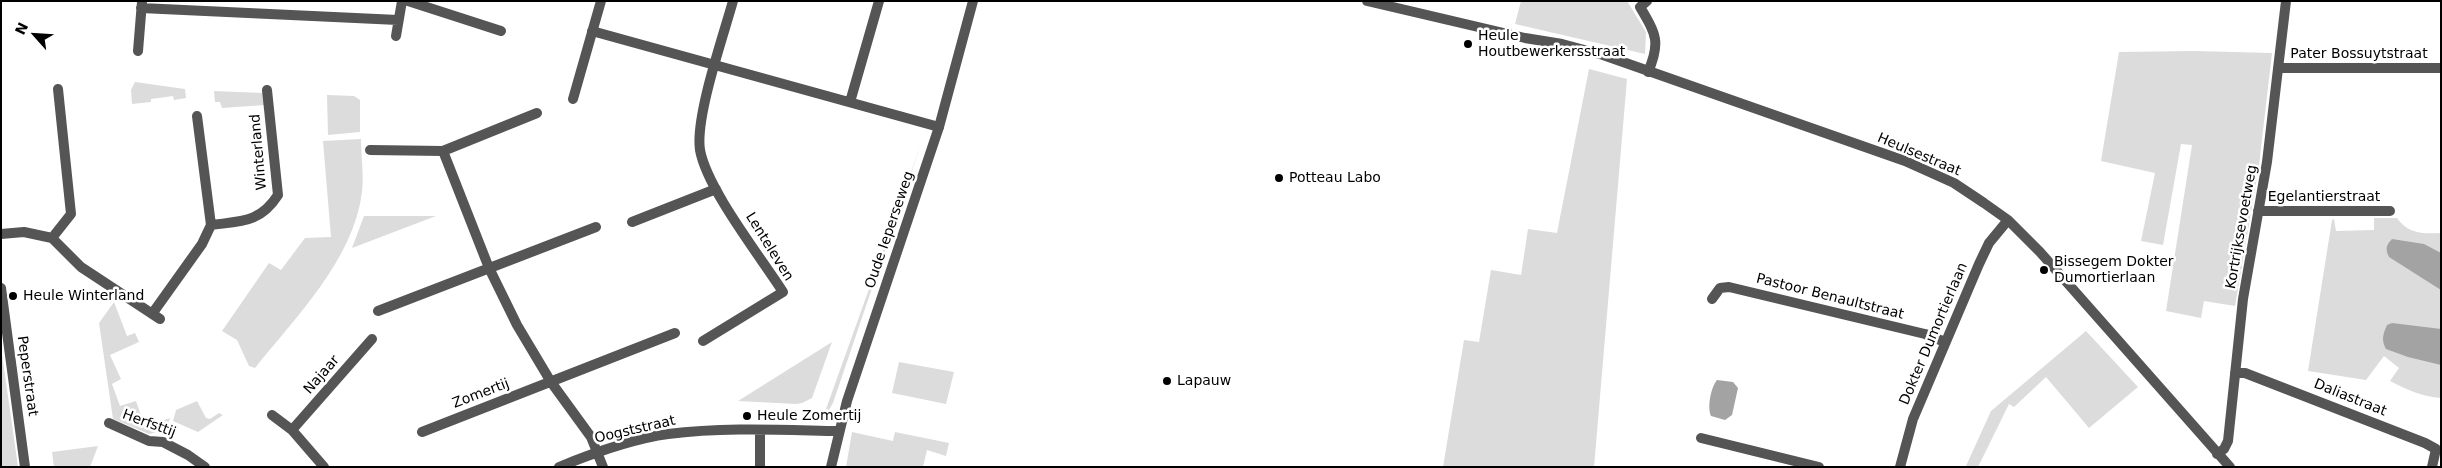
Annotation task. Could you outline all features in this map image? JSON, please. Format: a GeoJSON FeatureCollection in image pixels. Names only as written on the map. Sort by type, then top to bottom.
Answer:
{"type":"FeatureCollection","features":[{"type":"Feature","properties":{"kind":"street"},"geometry":{"type":"LineString","coordinates":[[396,36],[402,1]]}},
{"type":"Feature","properties":{"kind":"street"},"geometry":{"type":"LineString","coordinates":[[408,1],[501,31]]}},
{"type":"Feature","properties":{"kind":"street"},"geometry":{"type":"LineString","coordinates":[[573,99],[601,1]]}},
{"type":"Feature","properties":{"kind":"street","name":"Lenteleven"},"geometry":{"type":"LineString","coordinates":[[703,341],[783,292],[716,189],[700,151],[702,114],[733,1]]}},
{"type":"Feature","properties":{"kind":"street"},"geometry":{"type":"LineString","coordinates":[[850,102],[878,1]]}},
{"type":"Feature","properties":{"kind":"street","name":"Oude Ieperseweg"},"geometry":{"type":"LineString","coordinates":[[832,467],[846,401],[939,127],[973,1]]}},
{"type":"Feature","properties":{"kind":"street","name":"Heulsestraat"},"geometry":{"type":"LineString","coordinates":[[1367,1],[1525,38],[1562,44],[1905,160],[1954,183],[2008,220],[2040,252],[2230,467]]}},
{"type":"Feature","properties":{"kind":"street","name":"Kortrijksevoetweg"},"geometry":{"type":"LineString","coordinates":[[2217,454],[2224,449],[2228,441],[2243,299],[2258,210],[2286,1]]}},
{"type":"Feature","properties":{"kind":"street"},"geometry":{"type":"LineString","coordinates":[[1641,3],[1656,34],[1656,54],[1648,72]]}},
{"type":"Feature","properties":{"kind":"street"},"geometry":{"type":"LineString","coordinates":[[138,51],[142,5],[398,20]]}},
{"type":"Feature","properties":{"kind":"street"},"geometry":{"type":"LineString","coordinates":[[592,31],[939,127]]}},
{"type":"Feature","properties":{"kind":"street","name":"Pater Bossuytstraat"},"geometry":{"type":"LineString","coordinates":[[2278,68],[2441,68]]}},
{"type":"Feature","properties":{"kind":"street"},"geometry":{"type":"LineString","coordinates":[[52,238],[71,214],[58,89]]}},
{"type":"Feature","properties":{"kind":"street","name":"Winterland"},"geometry":{"type":"LineString","coordinates":[[211,225],[252,220],[270,207],[278,195],[267,90]]}},
{"type":"Feature","properties":{"kind":"street"},"geometry":{"type":"LineString","coordinates":[[370,150],[443,152],[537,114]]}},
{"type":"Feature","properties":{"kind":"street"},"geometry":{"type":"LineString","coordinates":[[1,234],[24,232],[52,238],[81,267],[156,316],[202,244],[211,225],[197,116]]}},
{"type":"Feature","properties":{"kind":"street"},"geometry":{"type":"LineString","coordinates":[[443,152],[489,268],[517,325],[551,382],[591,437],[603,467]]}},
{"type":"Feature","properties":{"kind":"street"},"geometry":{"type":"LineString","coordinates":[[632,222],[716,189]]}},
{"type":"Feature","properties":{"kind":"street","name":"Egelantierstraat"},"geometry":{"type":"LineString","coordinates":[[2258,210],[2390,211]]}},
{"type":"Feature","properties":{"kind":"street","name":"Dokter Dumortierlaan"},"geometry":{"type":"LineString","coordinates":[[1900,467],[1913,419],[1945,342],[1989,243],[2008,220]]}},
{"type":"Feature","properties":{"kind":"street"},"geometry":{"type":"LineString","coordinates":[[378,311],[596,227]]}},
{"type":"Feature","properties":{"kind":"street","name":"Pastoor Benaultstraat"},"geometry":{"type":"LineString","coordinates":[[1712,299],[1720,288],[1729,287],[1924,334],[1945,342]]}},
{"type":"Feature","properties":{"kind":"street","name":"Peperstraat"},"geometry":{"type":"LineString","coordinates":[[1,288],[25,467]]}},
{"type":"Feature","properties":{"kind":"street","name":"Zomertij"},"geometry":{"type":"LineString","coordinates":[[422,432],[675,333]]}},
{"type":"Feature","properties":{"kind":"street","name":"Najaar"},"geometry":{"type":"LineString","coordinates":[[292,430],[372,339]]}},
{"type":"Feature","properties":{"kind":"street","name":"Daliastraat"},"geometry":{"type":"LineString","coordinates":[[2235,372],[2245,373],[2305,395],[2425,443],[2436,449],[2432,467]]}},
{"type":"Feature","properties":{"kind":"street"},"geometry":{"type":"LineString","coordinates":[[272,415],[292,430],[324,467]]}},
{"type":"Feature","properties":{"kind":"street","name":"Herfsttij"},"geometry":{"type":"LineString","coordinates":[[109,423],[149,441],[163,442],[188,455],[205,467]]}},
{"type":"Feature","properties":{"kind":"street","name":"Oogststraat"},"geometry":{"type":"LineString","coordinates":[[559,467],[597,452],[666,434],[714,429],[839,432]]}},
{"type":"Feature","properties":{"kind":"street"},"geometry":{"type":"LineString","coordinates":[[760,430],[760,467]]}},
{"type":"Feature","properties":{"kind":"street"},"geometry":{"type":"LineString","coordinates":[[1701,438],[1819,467]]}},
{"type":"Feature","properties":{"kind":"shaded area"},"geometry":{"type":"Polygon","coordinates":[[[1521,1],[1627,1],[1646,32],[1645,54],[1515,24],[1521,1]]]}},
{"type":"Feature","properties":{"kind":"shaded area"},"geometry":{"type":"Polygon","coordinates":[[[2119,52],[2272,53],[2259,165],[2235,306],[2204,301],[2201,318],[2166,311],[2192,145],[2181,144],[2163,245],[2141,241],[2155,173],[2101,161],[2119,52]]]}},
{"type":"Feature","properties":{"kind":"shaded area"},"geometry":{"type":"Polygon","coordinates":[[[1589,69],[1627,79],[1594,467],[1443,467],[1464,340],[1479,342],[1491,270],[1521,275],[1528,229],[1557,233],[1589,69]]]}},
{"type":"Feature","properties":{"kind":"shaded area"},"geometry":{"type":"Polygon","coordinates":[[[135,82],[185,89],[186,98],[174,100],[173,96],[151,99],[151,102],[132,104],[131,90],[135,82]]]}},
{"type":"Feature","properties":{"kind":"shaded area"},"geometry":{"type":"Polygon","coordinates":[[[214,91],[263,93],[265,105],[222,108],[220,102],[215,102],[214,91]]]}},
{"type":"Feature","properties":{"kind":"shaded area"},"geometry":{"type":"Polygon","coordinates":[[[327,95],[354,96],[360,100],[360,132],[328,135],[327,95]]]}},
{"type":"Feature","properties":{"kind":"shaded area"},"geometry":{"type":"Polygon","coordinates":[[[361,139],[362,192],[357,217],[348,241],[335,264],[304,308],[255,368],[249,366],[237,340],[222,331],[269,263],[281,270],[305,238],[331,237],[323,141],[361,139]]]}},
{"type":"Feature","properties":{"kind":"shaded area"},"geometry":{"type":"Polygon","coordinates":[[[921,144],[833,403],[829,410],[826,409],[921,144]]]}},
{"type":"Feature","properties":{"kind":"shaded area"},"geometry":{"type":"Polygon","coordinates":[[[364,216],[436,216],[352,248],[364,216]]]}},
{"type":"Feature","properties":{"kind":"shaded area"},"geometry":{"type":"Polygon","coordinates":[[[2374,218],[2397,218],[2406,227],[2416,232],[2441,233],[2441,398],[2408,390],[2390,381],[2399,368],[2384,356],[2366,380],[2308,371],[2332,220],[2334,219],[2336,231],[2374,230],[2374,218]]]}},
{"type":"Feature","properties":{"kind":"shaded area"},"geometry":{"type":"Polygon","coordinates":[[[2392,239],[2424,244],[2441,253],[2441,290],[2389,257],[2387,247],[2392,239]]]}},
{"type":"Feature","properties":{"kind":"shaded area"},"geometry":{"type":"Polygon","coordinates":[[[114,302],[127,336],[135,333],[139,342],[110,355],[121,379],[112,384],[120,406],[136,401],[145,427],[170,418],[166,429],[149,434],[113,419],[99,323],[114,302]]]}},
{"type":"Feature","properties":{"kind":"shaded area"},"geometry":{"type":"Polygon","coordinates":[[[2392,323],[2441,329],[2441,365],[2408,357],[2386,349],[2383,343],[2384,334],[2387,325],[2392,323]]]}},
{"type":"Feature","properties":{"kind":"shaded area"},"geometry":{"type":"Polygon","coordinates":[[[2086,331],[2138,387],[2089,428],[2046,377],[2014,407],[2009,404],[1978,467],[1966,466],[1991,411],[2086,331]]]}},
{"type":"Feature","properties":{"kind":"shaded area"},"geometry":{"type":"Polygon","coordinates":[[[832,342],[812,398],[796,404],[738,401],[832,342]]]}},
{"type":"Feature","properties":{"kind":"shaded area"},"geometry":{"type":"Polygon","coordinates":[[[1,347],[18,467],[1,467],[1,347]]]}},
{"type":"Feature","properties":{"kind":"shaded area"},"geometry":{"type":"Polygon","coordinates":[[[899,362],[954,372],[946,404],[892,393],[899,362]]]}},
{"type":"Feature","properties":{"kind":"shaded area"},"geometry":{"type":"Polygon","coordinates":[[[1717,380],[1733,382],[1738,388],[1732,415],[1725,420],[1711,416],[1709,408],[1710,397],[1717,380]]]}},
{"type":"Feature","properties":{"kind":"shaded area"},"geometry":{"type":"Polygon","coordinates":[[[197,401],[206,418],[210,419],[219,413],[223,415],[198,432],[173,421],[176,410],[197,401]]]}},
{"type":"Feature","properties":{"kind":"shaded area"},"geometry":{"type":"Polygon","coordinates":[[[852,432],[893,441],[895,432],[949,443],[946,456],[927,450],[923,467],[846,467],[852,432]]]}},
{"type":"Feature","properties":{"kind":"shaded area"},"geometry":{"type":"Polygon","coordinates":[[[98,446],[90,467],[54,467],[52,452],[98,446]]]}},
{"type":"Feature","properties":{"kind":"place","name":"Heule Houtbewerkersstraat"},"geometry":{"type":"Point","coordinates":[1468,44]}},
{"type":"Feature","properties":{"kind":"place","name":"Potteau Labo"},"geometry":{"type":"Point","coordinates":[1279,178]}},
{"type":"Feature","properties":{"kind":"place","name":"Bissegem Dokter Dumortierlaan"},"geometry":{"type":"Point","coordinates":[2044,270]}},
{"type":"Feature","properties":{"kind":"place","name":"Heule Winterland"},"geometry":{"type":"Point","coordinates":[13,296]}},
{"type":"Feature","properties":{"kind":"place","name":"Lapauw"},"geometry":{"type":"Point","coordinates":[1167,381]}},
{"type":"Feature","properties":{"kind":"place","name":"Heule Zomertij"},"geometry":{"type":"Point","coordinates":[747,416]}}]}
